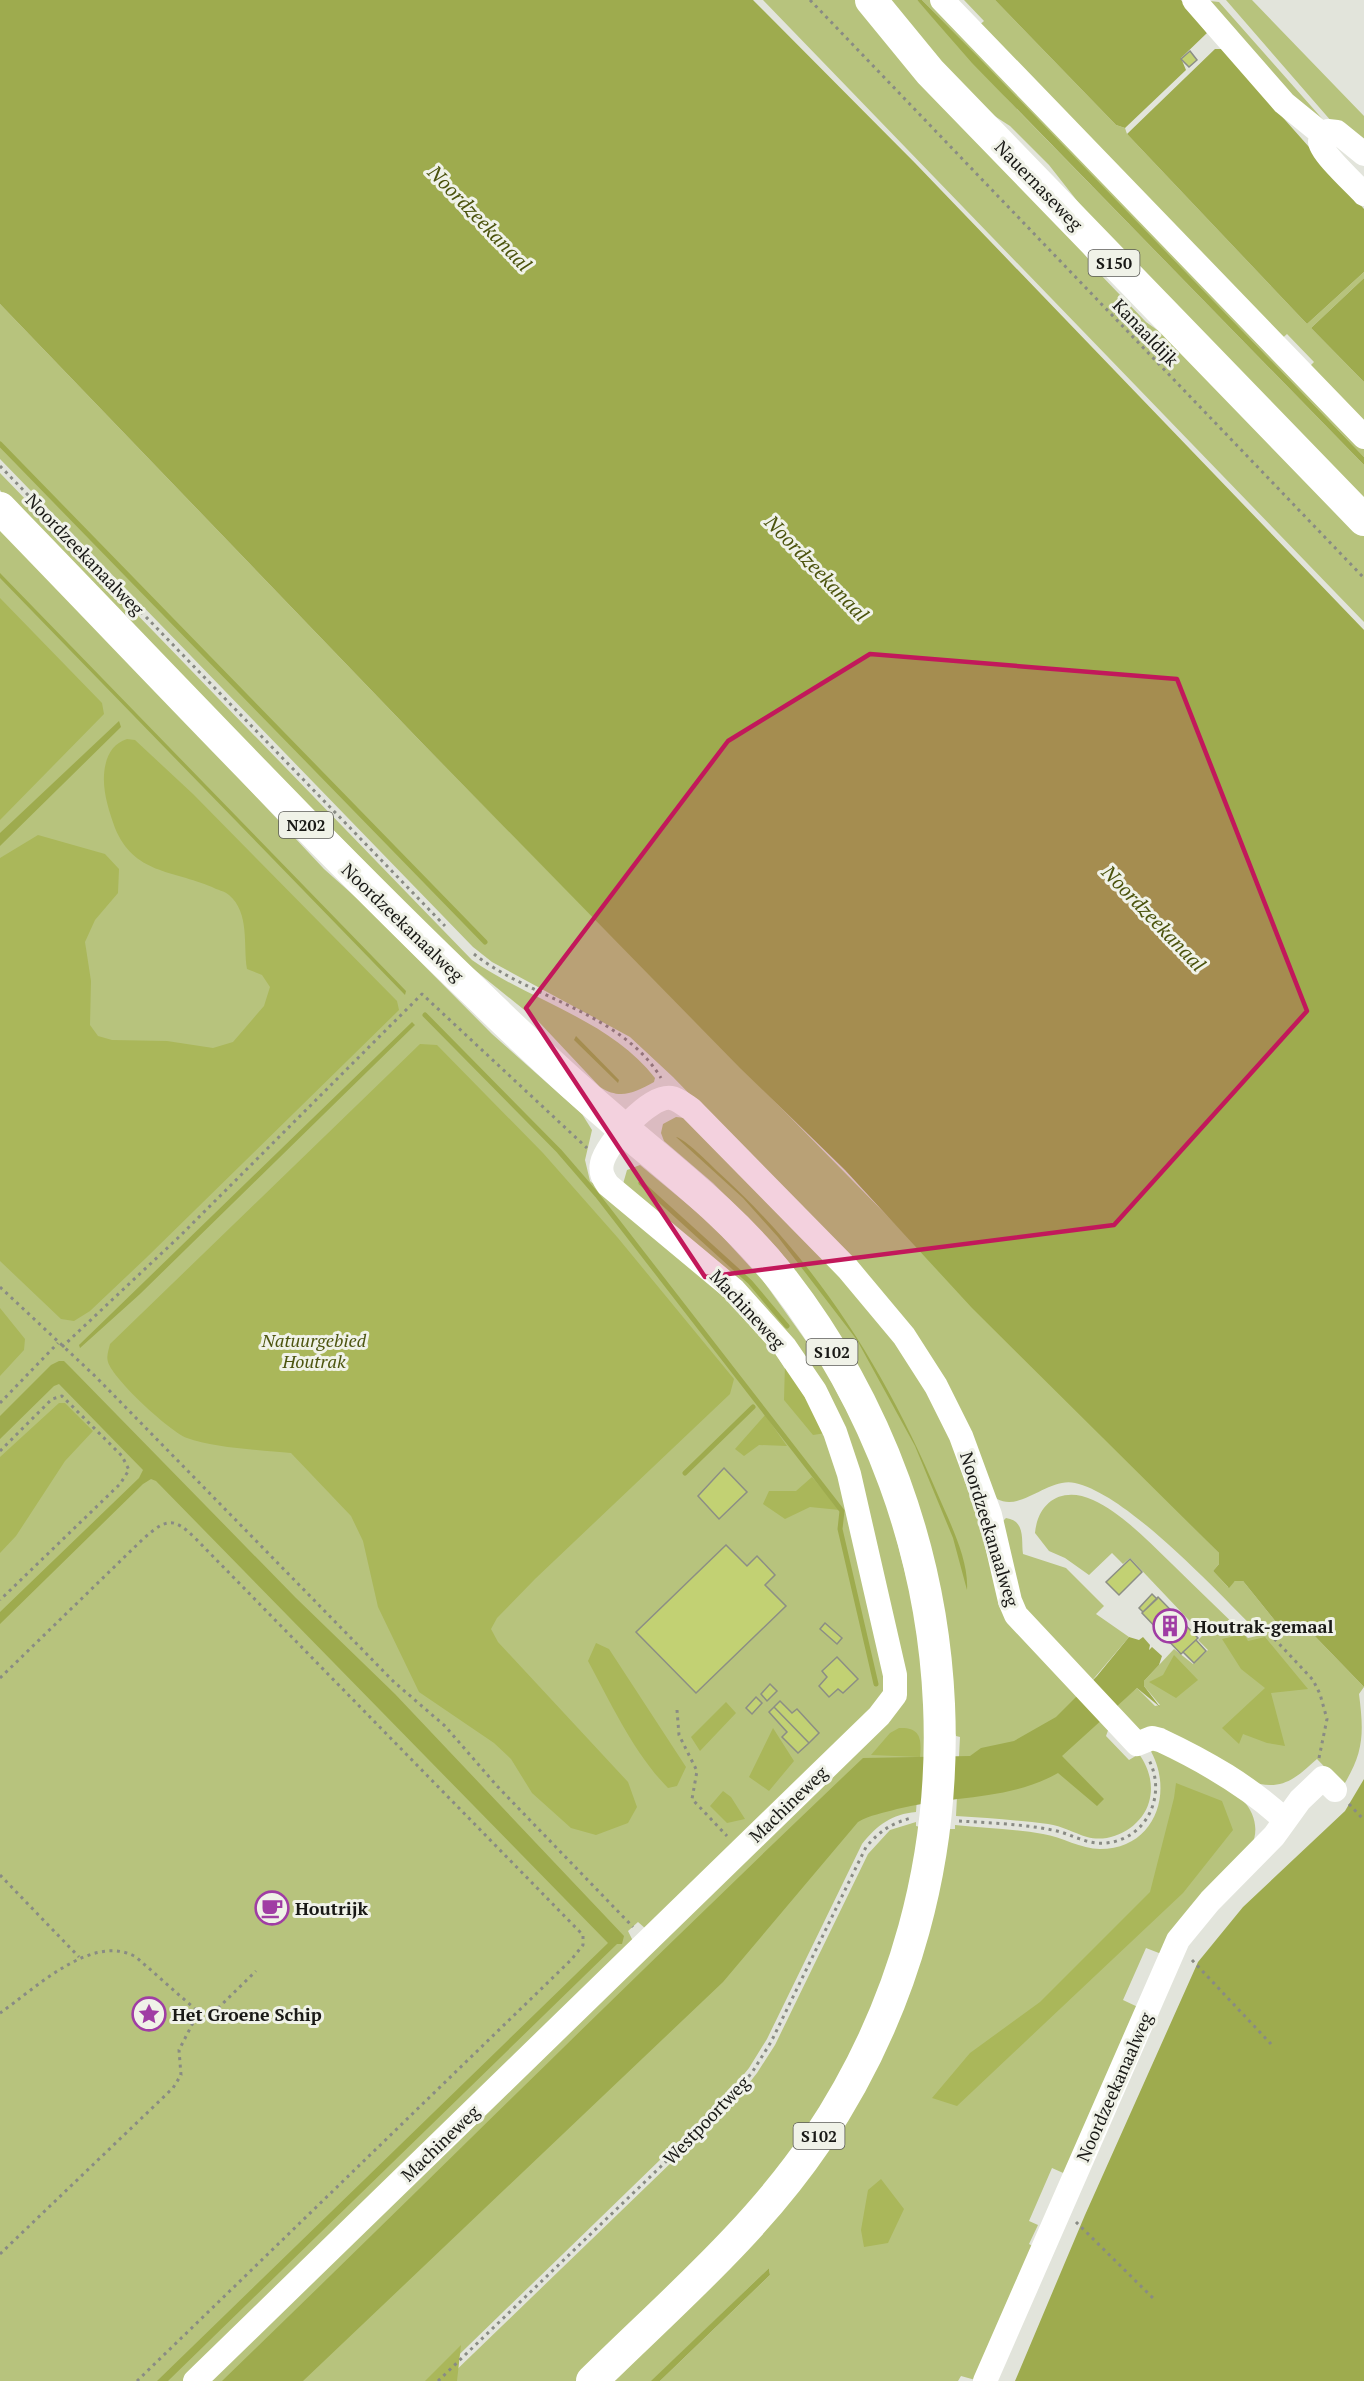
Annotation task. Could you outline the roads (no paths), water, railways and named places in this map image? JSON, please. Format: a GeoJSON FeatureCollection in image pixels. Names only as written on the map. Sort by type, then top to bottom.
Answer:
{"type":"FeatureCollection","features":[{"type":"Feature","properties":{"kind":"main road","name":"Nauernaseweg"},"geometry":{"type":"LineString","coordinates":[[871,0],[930,72],[1364,520]]}},
{"type":"Feature","properties":{"kind":"main road","name":"Noordzeekanaalweg"},"geometry":{"type":"LineString","coordinates":[[0,508],[356,876],[495,1011],[624,1130]]}},
{"type":"Feature","properties":{"kind":"main road","name":"S102"},"geometry":{"type":"LineString","coordinates":[[592,2380],[748,2228],[803,2160],[834,2113],[874,2039],[902,1969],[922,1897],[941,1735],[934,1638],[914,1543],[890,1470],[850,1382],[799,1303],[754,1246],[705,1196],[624,1130]]}},
{"type":"Feature","properties":{"kind":"street"},"geometry":{"type":"LineString","coordinates":[[942,0],[1364,437]]}},
{"type":"Feature","properties":{"kind":"street"},"geometry":{"type":"LineString","coordinates":[[1194,0],[1284,104],[1322,134]]}},
{"type":"Feature","properties":{"kind":"street"},"geometry":{"type":"LineString","coordinates":[[1322,134],[1328,131],[1337,132],[1364,154]]}},
{"type":"Feature","properties":{"kind":"street"},"geometry":{"type":"LineString","coordinates":[[1322,134],[1321,147],[1364,194]]}},
{"type":"Feature","properties":{"kind":"street","name":"Noordzeekanaalweg"},"geometry":{"type":"LineString","coordinates":[[624,1130],[648,1105],[670,1098],[692,1109],[848,1269],[904,1336],[931,1377],[961,1436],[990,1515],[1008,1594],[1016,1615],[1137,1744],[1145,1740],[1160,1740],[1213,1767],[1246,1787],[1285,1820]]}},
{"type":"Feature","properties":{"kind":"street","name":"Machineweg"},"geometry":{"type":"LineString","coordinates":[[195,2381],[885,1710],[895,1695],[895,1675],[860,1513],[835,1432],[822,1404],[785,1347],[747,1304],[703,1262],[608,1185],[602,1174],[602,1162],[624,1130]]}},
{"type":"Feature","properties":{"kind":"street","name":"Noordzeekanaalweg"},"geometry":{"type":"LineString","coordinates":[[985,2381],[1178,1940],[1285,1820],[1300,1800],[1329,1784]]}},
{"type":"Feature","properties":{"kind":"water","name":"Noordzeekanaal"},"geometry":{"type":"Polygon","coordinates":[[[0,0],[753,0],[915,163],[1364,630],[1364,1687],[1306,1627],[1280,1627],[1243,1581],[1235,1581],[1229,1588],[1213,1571],[1219,1564],[1219,1553],[972,1308],[845,1170],[740,1068],[424,745],[0,304],[0,0]]]}},
{"type":"Feature","properties":{"kind":"water"},"geometry":{"type":"Polygon","coordinates":[[[917,0],[922,0],[979,58],[1364,457],[1364,465],[972,63],[917,0]]]}},
{"type":"Feature","properties":{"kind":"water"},"geometry":{"type":"Polygon","coordinates":[[[995,0],[1181,0],[1207,33],[1181,58],[1186,70],[1125,128],[1116,125],[995,0]]]}},
{"type":"Feature","properties":{"kind":"water"},"geometry":{"type":"Polygon","coordinates":[[[1215,49],[1222,49],[1364,209],[1364,272],[1307,324],[1127,134],[1215,49]]]}},
{"type":"Feature","properties":{"kind":"water"},"geometry":{"type":"Polygon","coordinates":[[[1364,278],[1364,382],[1311,328],[1364,278]]]}},
{"type":"Feature","properties":{"kind":"water"},"geometry":{"type":"Polygon","coordinates":[[[0,573],[406,991],[405,995],[0,578],[0,573]]]}},
{"type":"Feature","properties":{"kind":"water"},"geometry":{"type":"Polygon","coordinates":[[[119,721],[121,727],[0,846],[0,833],[119,721]]]}},
{"type":"Feature","properties":{"kind":"water"},"geometry":{"type":"Polygon","coordinates":[[[412,1022],[415,1025],[140,1294],[80,1348],[79,1345],[412,1022]]]}},
{"type":"Feature","properties":{"kind":"water"},"geometry":{"type":"Polygon","coordinates":[[[576,1036],[619,1080],[618,1083],[574,1040],[576,1036]]]}},
{"type":"Feature","properties":{"kind":"water"},"geometry":{"type":"Polygon","coordinates":[[[676,1137],[697,1152],[753,1206],[787,1242],[846,1321],[896,1406],[918,1450],[958,1542],[965,1566],[967,1590],[953,1538],[915,1446],[857,1340],[778,1237],[743,1198],[676,1137]]]}},
{"type":"Feature","properties":{"kind":"water"},"geometry":{"type":"Polygon","coordinates":[[[64,1361],[295,1597],[395,1694],[624,1936],[622,1944],[617,1944],[168,2381],[157,2381],[608,1943],[156,1481],[151,1479],[143,1484],[0,1624],[0,1612],[139,1478],[143,1470],[59,1384],[54,1386],[0,1439],[0,1416],[51,1365],[64,1361]]]}},
{"type":"Feature","properties":{"kind":"water"},"geometry":{"type":"Polygon","coordinates":[[[1129,1637],[1139,1640],[1143,1637],[1150,1645],[1149,1650],[1152,1647],[1162,1656],[1159,1665],[1144,1681],[1144,1686],[1160,1707],[1137,1688],[1062,1756],[1104,1799],[1097,1806],[1058,1773],[1039,1782],[1000,1793],[897,1809],[858,1822],[723,1982],[303,2381],[222,2381],[863,1758],[970,1756],[981,1748],[1014,1741],[1056,1717],[1097,1676],[1129,1637]]]}},
{"type":"Feature","properties":{"kind":"water"},"geometry":{"type":"Polygon","coordinates":[[[1364,1779],[1364,2381],[1015,2381],[1085,2215],[1198,1962],[1243,1907],[1345,1811],[1364,1779]]]}},
{"type":"Feature","properties":{"kind":"water"},"geometry":{"type":"Polygon","coordinates":[[[769,2268],[770,2275],[660,2381],[651,2381],[769,2268]]]}},
{"type":"Feature","properties":{"kind":"waterway"},"geometry":{"type":"LineString","coordinates":[[0,444],[485,942]]}},
{"type":"Feature","properties":{"kind":"waterway"},"geometry":{"type":"LineString","coordinates":[[425,1015],[559,1151],[597,1195],[842,1511],[840,1529],[876,1684]]}},
{"type":"Feature","properties":{"kind":"waterway"},"geometry":{"type":"LineString","coordinates":[[641,1183],[750,1282],[787,1326]]}},
{"type":"Feature","properties":{"kind":"waterway"},"geometry":{"type":"LineString","coordinates":[[685,1473],[753,1407]]}},
{"type":"Feature","properties":{"kind":"place","name":"Houtrak-gemaal"},"geometry":{"type":"Point","coordinates":[1170,1626]}},
{"type":"Feature","properties":{"kind":"place","name":"Houtrijk"},"geometry":{"type":"Point","coordinates":[272,1908]}},
{"type":"Feature","properties":{"kind":"place","name":"Het Groene Schip"},"geometry":{"type":"Point","coordinates":[149,2014]}},
{"type":"Feature","properties":{"kind":"park label","name":"Natuurgebied Houtrak"},"geometry":{"type":"Point","coordinates":[314,1350]}}]}
